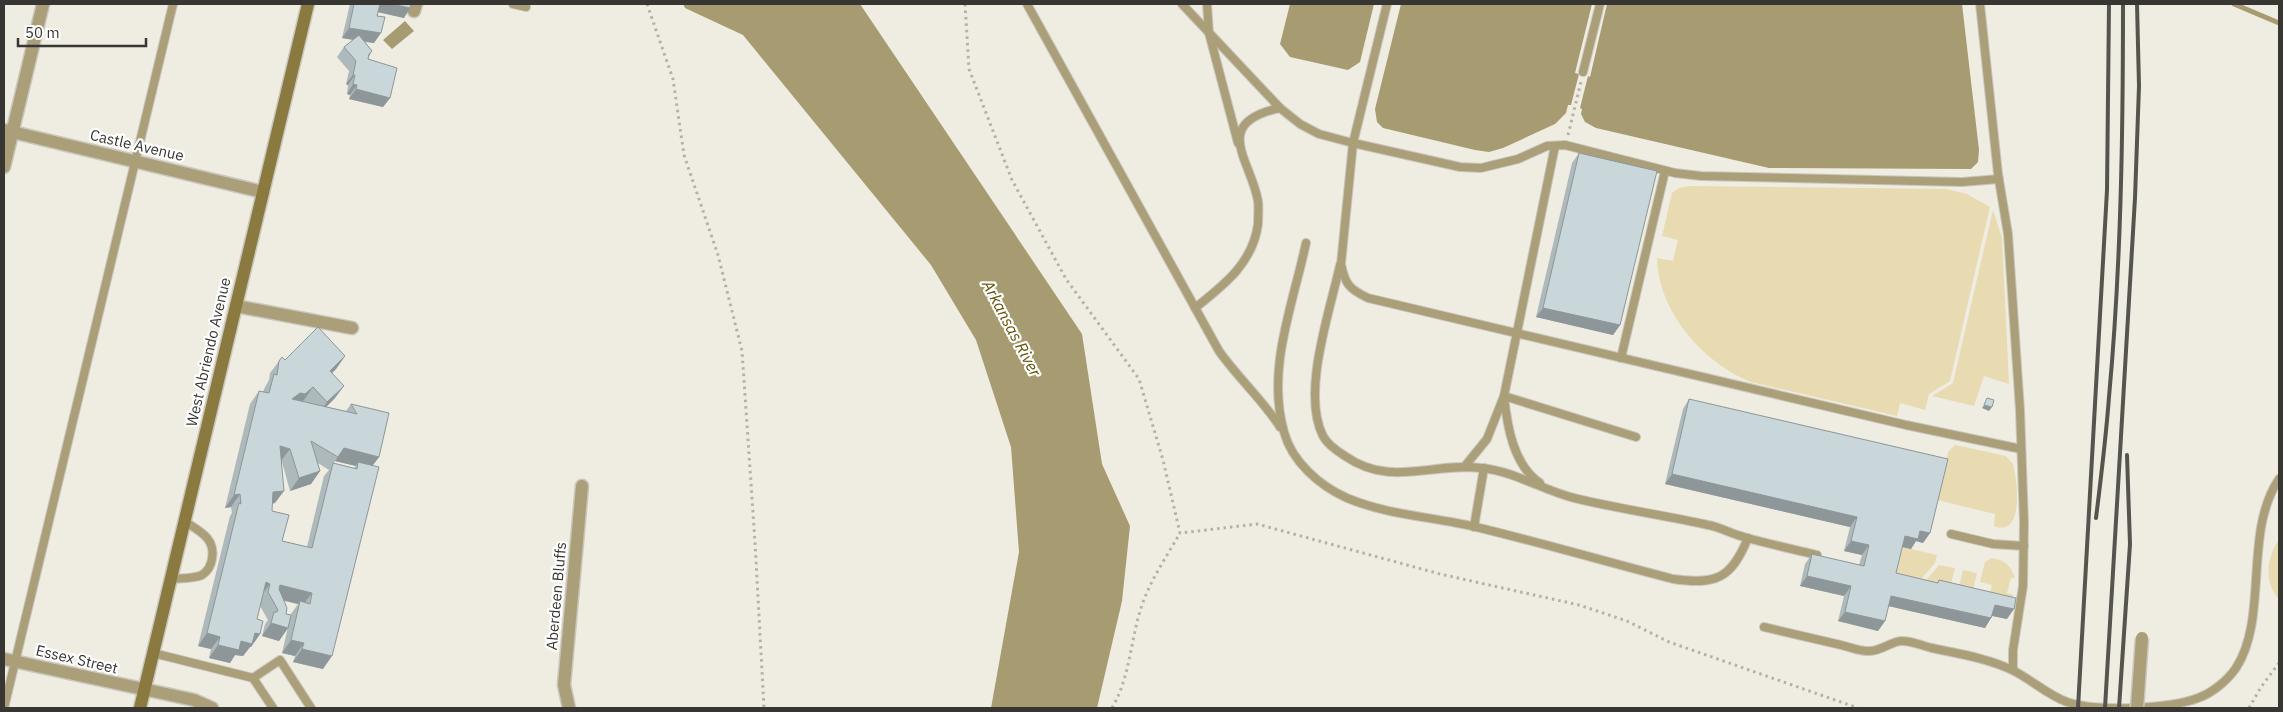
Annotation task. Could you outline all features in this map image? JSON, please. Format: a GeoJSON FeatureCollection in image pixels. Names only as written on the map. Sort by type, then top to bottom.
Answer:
{"type":"FeatureCollection","features":[{"type":"Feature","properties":{"kind":"street"},"geometry":{"type":"LineString","coordinates":[[4,167],[8,131],[43,4]]}},
{"type":"Feature","properties":{"kind":"street","name":"West Abriendo Avenue"},"geometry":{"type":"LineString","coordinates":[[140,708],[308,4]]}},
{"type":"Feature","properties":{"kind":"street","name":"Castle Avenue"},"geometry":{"type":"LineString","coordinates":[[8,131],[264,192]]}},
{"type":"Feature","properties":{"kind":"street"},"geometry":{"type":"LineString","coordinates":[[236,306],[352,328]]}},
{"type":"Feature","properties":{"kind":"street","name":"Aberdeen Bluffs"},"geometry":{"type":"LineString","coordinates":[[569,708],[564,685],[582,486]]}},
{"type":"Feature","properties":{"kind":"street"},"geometry":{"type":"LineString","coordinates":[[2137,708],[2142,638]]}},
{"type":"Feature","properties":{"kind":"street","name":"Essex Street"},"geometry":{"type":"LineString","coordinates":[[9,660],[144,691]]}},
{"type":"Feature","properties":{"kind":"street"},"geometry":{"type":"LineString","coordinates":[[144,691],[212,708]]}},
{"type":"Feature","properties":{"kind":"lane"},"geometry":{"type":"LineString","coordinates":[[4,708],[9,660],[136,161],[173,4]]}},
{"type":"Feature","properties":{"kind":"lane"},"geometry":{"type":"LineString","coordinates":[[513,4],[526,7]]}},
{"type":"Feature","properties":{"kind":"lane"},"geometry":{"type":"LineString","coordinates":[[1028,4],[1219,352],[1232,370],[1272,414],[1291,450],[1305,468],[1324,485],[1347,498],[1374,506],[1474,527],[1673,579],[1698,582],[1714,579],[1731,570],[1740,558],[1748,538]]}},
{"type":"Feature","properties":{"kind":"lane"},"geometry":{"type":"LineString","coordinates":[[1182,4],[1280,108],[1300,124],[1319,134],[1460,167],[1481,168],[1518,159],[1547,146],[1565,145],[1665,171],[1701,176],[1962,182],[1999,179]]}},
{"type":"Feature","properties":{"kind":"lane"},"geometry":{"type":"LineString","coordinates":[[1195,308],[1226,284],[1241,267],[1252,245],[1258,224],[1258,201],[1240,152],[1209,33],[1207,4]]}},
{"type":"Feature","properties":{"kind":"lane"},"geometry":{"type":"LineString","coordinates":[[1387,4],[1353,143],[1340,264],[1316,370],[1314,395],[1316,415],[1323,437],[1337,451],[1353,462],[1374,470],[1392,474],[1464,466],[1484,468],[1509,474],[1572,497],[1626,510],[1711,525],[1748,538],[1818,555]]}},
{"type":"Feature","properties":{"kind":"lane"},"geometry":{"type":"LineString","coordinates":[[1583,72],[1600,4]]}},
{"type":"Feature","properties":{"kind":"lane"},"geometry":{"type":"LineString","coordinates":[[1980,4],[1999,179],[2008,234],[2021,449],[2024,546],[2023,586],[2013,650],[2012,670]]}},
{"type":"Feature","properties":{"kind":"lane"},"geometry":{"type":"LineString","coordinates":[[1240,152],[1243,129],[1250,120],[1260,112],[1280,108]]}},
{"type":"Feature","properties":{"kind":"lane"},"geometry":{"type":"LineString","coordinates":[[1464,466],[1487,440],[1504,396],[1556,146]]}},
{"type":"Feature","properties":{"kind":"lane"},"geometry":{"type":"LineString","coordinates":[[1621,358],[1665,171]]}},
{"type":"Feature","properties":{"kind":"lane"},"geometry":{"type":"LineString","coordinates":[[1284,434],[1279,412],[1278,365],[1306,243]]}},
{"type":"Feature","properties":{"kind":"lane"},"geometry":{"type":"LineString","coordinates":[[1340,264],[1345,281],[1354,292],[1368,298],[1897,422],[2021,449]]}},
{"type":"Feature","properties":{"kind":"lane"},"geometry":{"type":"LineString","coordinates":[[1504,396],[1636,437]]}},
{"type":"Feature","properties":{"kind":"lane"},"geometry":{"type":"LineString","coordinates":[[1504,396],[1507,421],[1523,464],[1535,479],[1550,489]]}},
{"type":"Feature","properties":{"kind":"lane"},"geometry":{"type":"LineString","coordinates":[[1474,527],[1484,468]]}},
{"type":"Feature","properties":{"kind":"lane"},"geometry":{"type":"LineString","coordinates":[[1764,627],[1871,652],[1901,641],[1989,661],[2012,670],[2065,702],[2097,708],[2150,706],[2197,699],[2212,692],[2236,669],[2248,639],[2263,516],[2269,496],[2279,479]]}},
{"type":"Feature","properties":{"kind":"lane"},"geometry":{"type":"LineString","coordinates":[[171,579],[202,574],[208,570],[212,561],[213,550],[211,542],[204,534],[184,521]]}},
{"type":"Feature","properties":{"kind":"lane"},"geometry":{"type":"LineString","coordinates":[[1951,534],[1993,544],[2024,546]]}},
{"type":"Feature","properties":{"kind":"lane"},"geometry":{"type":"LineString","coordinates":[[153,653],[253,678],[273,708]]}},
{"type":"Feature","properties":{"kind":"lane"},"geometry":{"type":"LineString","coordinates":[[253,678],[280,660],[311,708]]}},
{"type":"Feature","properties":{"kind":"path"},"geometry":{"type":"LineString","coordinates":[[647,4],[672,79],[684,154],[718,255],[742,351],[764,708]]}},
{"type":"Feature","properties":{"kind":"path"},"geometry":{"type":"LineString","coordinates":[[1565,145],[1583,72]]}},
{"type":"Feature","properties":{"kind":"path"},"geometry":{"type":"LineString","coordinates":[[1112,708],[1122,690],[1142,605],[1158,571],[1180,533]]}},
{"type":"Feature","properties":{"kind":"path"},"geometry":{"type":"LineString","coordinates":[[2249,708],[2261,687],[2279,663]]}},
{"type":"Feature","properties":{"kind":"shaded area"},"geometry":{"type":"Polygon","coordinates":[[[1689,186],[1946,189],[1967,194],[1990,207],[1950,381],[1929,394],[1925,410],[1900,403],[1897,416],[1751,382],[1716,362],[1686,333],[1665,297],[1659,278],[1657,258],[1673,261],[1678,240],[1662,236],[1672,193],[1679,188],[1689,186]]]}},
{"type":"Feature","properties":{"kind":"shaded area"},"geometry":{"type":"Polygon","coordinates":[[[1993,210],[2002,238],[2009,384],[1984,376],[1974,406],[1932,396],[1953,383],[1993,210]]]}},
{"type":"Feature","properties":{"kind":"shaded area"},"geometry":{"type":"Polygon","coordinates":[[[1955,445],[2006,456],[2013,464],[2017,505],[2015,516],[2011,523],[2004,527],[1994,526],[1995,514],[1937,500],[1948,452],[1955,445]]]}},
{"type":"Feature","properties":{"kind":"shaded area"},"geometry":{"type":"Polygon","coordinates":[[[2279,540],[2279,599],[2271,586],[2268,570],[2271,554],[2279,540]]]}},
{"type":"Feature","properties":{"kind":"shaded area"},"geometry":{"type":"Polygon","coordinates":[[[1902,547],[1937,555],[1935,563],[1916,585],[1895,580],[1902,547]]]}},
{"type":"Feature","properties":{"kind":"shaded area"},"geometry":{"type":"Polygon","coordinates":[[[1992,558],[2007,564],[2015,578],[2011,578],[2007,593],[2013,595],[2010,607],[1989,597],[1992,585],[1980,582],[1985,562],[1992,558]]]}},
{"type":"Feature","properties":{"kind":"shaded area"},"geometry":{"type":"Polygon","coordinates":[[[1939,565],[1955,568],[1949,592],[1921,586],[1939,565]]]}},
{"type":"Feature","properties":{"kind":"shaded area"},"geometry":{"type":"Polygon","coordinates":[[[1963,570],[1977,573],[1971,598],[1957,595],[1963,570]]]}},
{"type":"Feature","properties":{"kind":"water","name":"Arkansas River"},"geometry":{"type":"Polygon","coordinates":[[[683,4],[860,4],[1082,334],[1102,464],[1130,526],[1122,601],[1097,708],[991,708],[1019,552],[1011,447],[976,340],[931,265],[743,35],[685,8],[683,4]]]}},
{"type":"Feature","properties":{"kind":"water"},"geometry":{"type":"Polygon","coordinates":[[[1290,4],[1374,4],[1360,62],[1348,70],[1290,57],[1280,44],[1290,4]]]}},
{"type":"Feature","properties":{"kind":"water"},"geometry":{"type":"Polygon","coordinates":[[[1401,4],[1592,4],[1575,73],[1579,74],[1571,105],[1568,105],[1566,113],[1555,124],[1503,148],[1489,152],[1383,128],[1377,122],[1375,109],[1401,4]]]}},
{"type":"Feature","properties":{"kind":"water"},"geometry":{"type":"Polygon","coordinates":[[[1607,4],[1962,4],[1979,150],[1978,162],[1971,169],[1769,168],[1596,128],[1585,122],[1581,114],[1582,109],[1580,108],[1588,76],[1590,77],[1607,4]]]}},
{"type":"Feature","properties":{"kind":"water"},"geometry":{"type":"Polygon","coordinates":[[[405,21],[414,31],[392,49],[383,40],[405,21]]]}},
{"type":"Feature","properties":{"kind":"building"},"geometry":{"type":"Polygon","coordinates":[[[354,4],[380,4],[377,16],[385,17],[381,33],[349,28],[354,4]]]}},
{"type":"Feature","properties":{"kind":"building"},"geometry":{"type":"Polygon","coordinates":[[[391,4],[411,4],[410,8],[391,4]]]}},
{"type":"Feature","properties":{"kind":"building"},"geometry":{"type":"Polygon","coordinates":[[[359,35],[372,51],[368,59],[397,68],[390,98],[356,89],[357,85],[353,84],[356,61],[344,47],[359,35]]]}},
{"type":"Feature","properties":{"kind":"building"},"geometry":{"type":"Polygon","coordinates":[[[1579,153],[1657,171],[1620,325],[1543,308],[1579,153]]]}},
{"type":"Feature","properties":{"kind":"building"},"geometry":{"type":"Polygon","coordinates":[[[318,327],[345,356],[330,371],[344,386],[327,402],[313,387],[305,394],[300,393],[292,399],[357,414],[351,404],[389,413],[379,457],[344,448],[338,457],[311,441],[320,471],[299,478],[290,449],[280,446],[284,491],[273,492],[272,511],[289,515],[282,541],[312,548],[333,463],[357,469],[358,462],[379,467],[332,656],[302,649],[304,643],[291,640],[300,601],[310,604],[312,593],[280,585],[279,589],[287,608],[286,614],[291,615],[288,628],[271,623],[274,612],[278,610],[268,592],[270,584],[266,582],[257,619],[263,621],[260,634],[255,633],[252,644],[241,641],[239,650],[218,645],[220,637],[207,633],[239,503],[241,504],[240,494],[234,495],[259,391],[269,393],[274,374],[277,375],[279,361],[282,357],[285,360],[318,327]]]}},
{"type":"Feature","properties":{"kind":"building"},"geometry":{"type":"Polygon","coordinates":[[[1987,398],[1994,400],[1992,407],[1984,405],[1987,398]]]}},
{"type":"Feature","properties":{"kind":"building"},"geometry":{"type":"Polygon","coordinates":[[[1689,399],[1948,459],[1930,533],[1920,531],[1918,539],[1905,536],[1896,573],[1938,583],[1939,580],[2016,598],[2014,609],[1995,605],[1991,618],[1891,596],[1885,621],[1845,612],[1851,586],[1807,576],[1812,554],[1864,566],[1869,545],[1851,541],[1857,517],[1672,474],[1689,399]]]}},
{"type":"Feature","properties":{"kind":"waterway"},"geometry":{"type":"LineString","coordinates":[[2234,4],[2279,23]]}},
{"type":"Feature","properties":{"kind":"railway"},"geometry":{"type":"LineString","coordinates":[[2078,708],[2107,190],[2109,4]]}},
{"type":"Feature","properties":{"kind":"railway"},"geometry":{"type":"LineString","coordinates":[[2096,518],[2113,348],[2119,250],[2123,4]]}},
{"type":"Feature","properties":{"kind":"railway"},"geometry":{"type":"LineString","coordinates":[[2105,708],[2135,198],[2139,86],[2137,4]]}},
{"type":"Feature","properties":{"kind":"railway"},"geometry":{"type":"LineString","coordinates":[[2119,708],[2130,544],[2127,455]]}}]}
